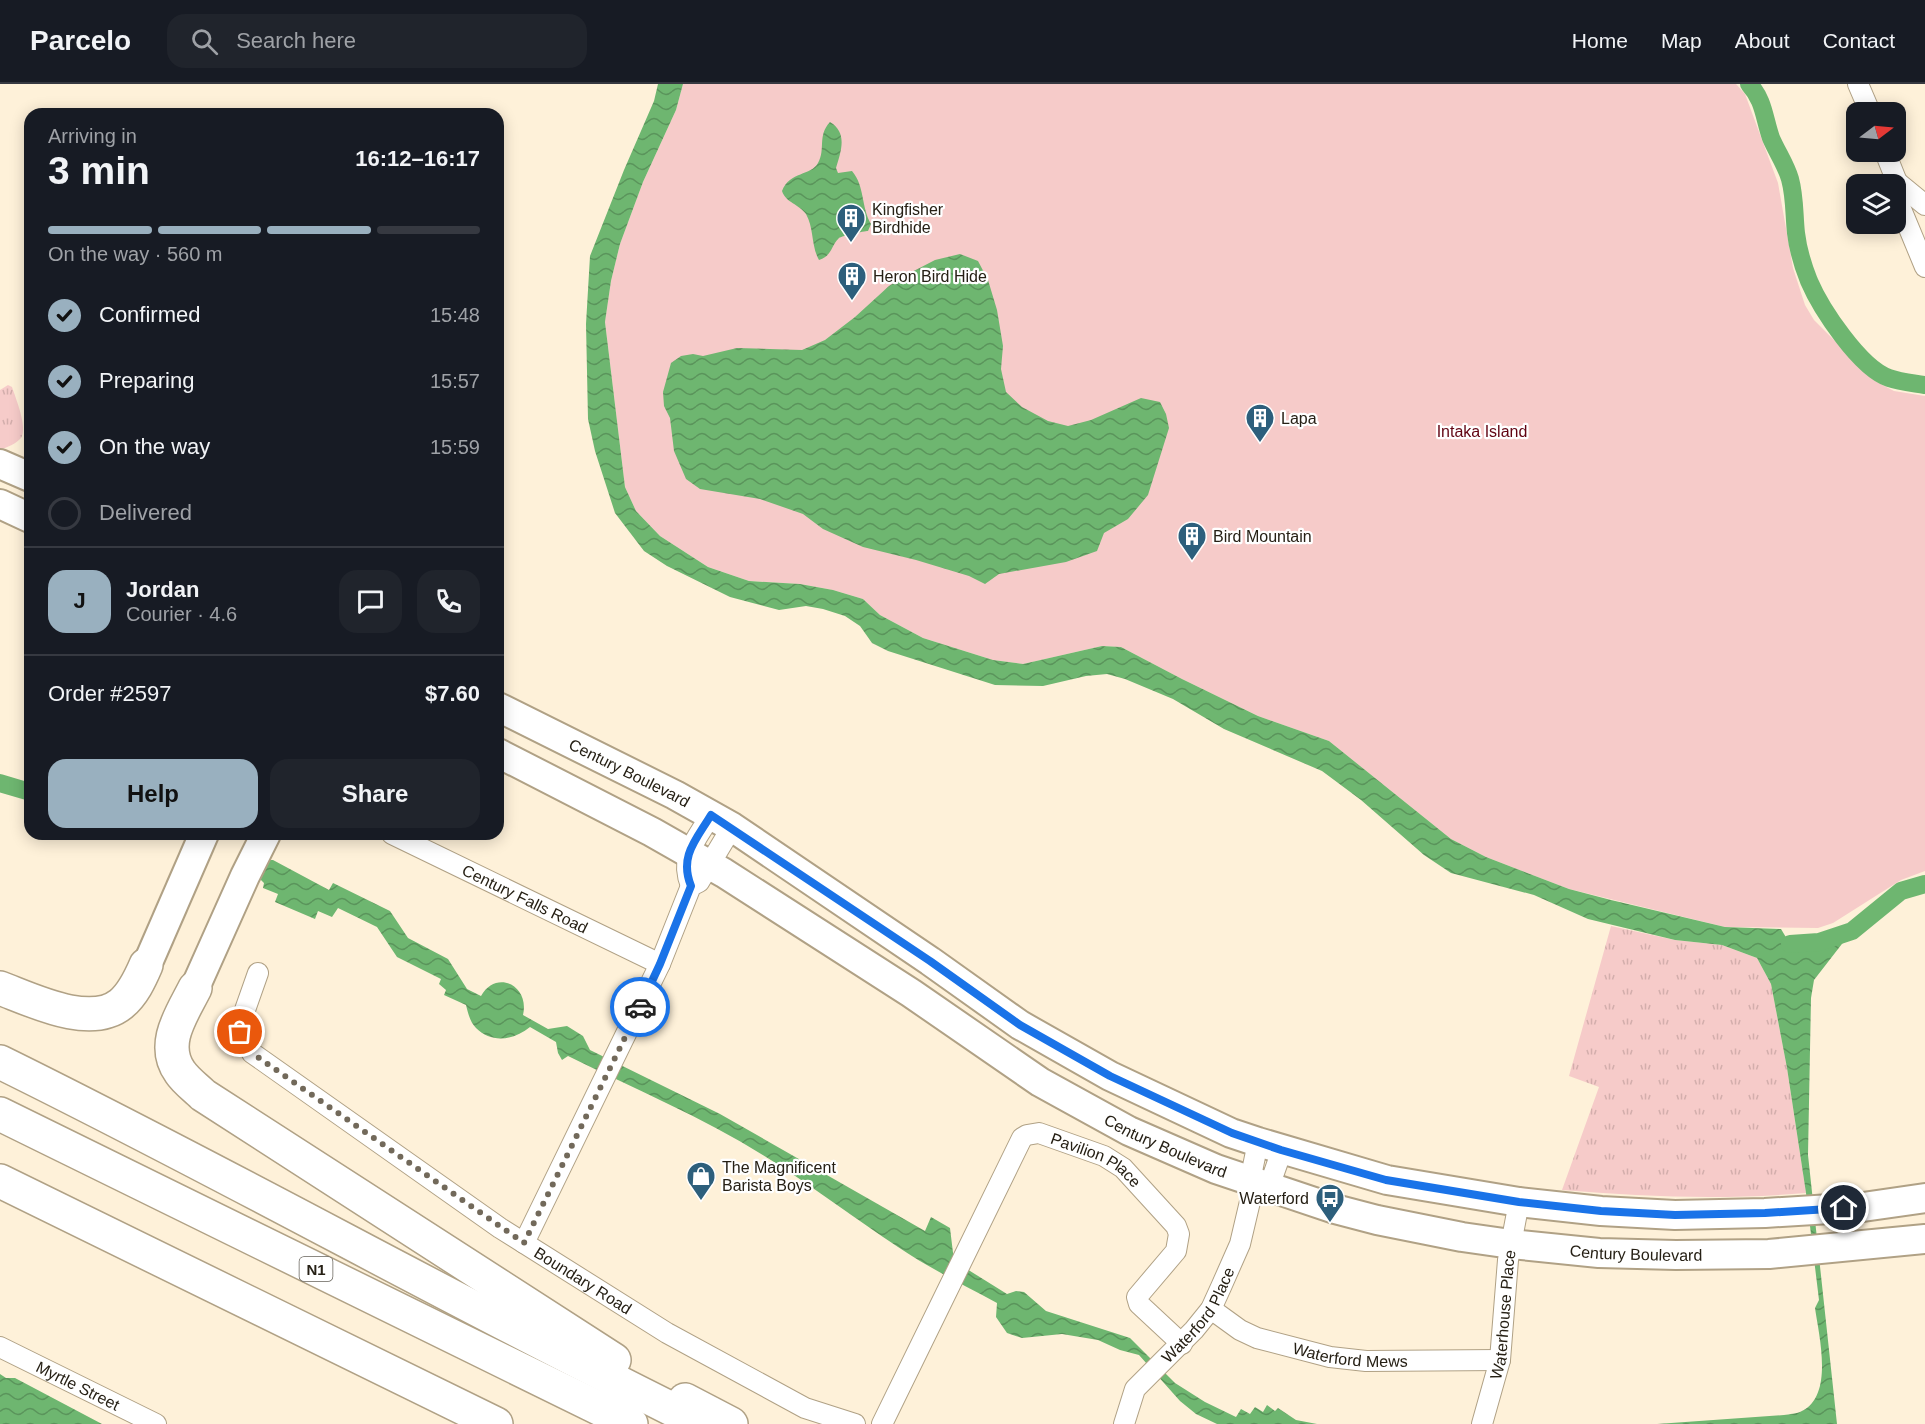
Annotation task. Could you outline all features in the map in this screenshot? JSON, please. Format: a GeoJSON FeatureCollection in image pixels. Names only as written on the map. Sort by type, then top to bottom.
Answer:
{"type":"FeatureCollection","features":[{"type":"Feature","properties":{"kind":"highway"},"geometry":{"type":"LineString","coordinates":[[0,988],[44,1005],[78,1014],[106,1012],[119,1005],[138,983],[148,961]]}},
{"type":"Feature","properties":{"kind":"highway"},"geometry":{"type":"LineString","coordinates":[[196,985],[173,1032],[171,1053],[180,1072],[203,1095],[606,1356],[731,1424]]}},
{"type":"Feature","properties":{"kind":"highway"},"geometry":{"type":"LineString","coordinates":[[0,1062],[117,1120],[579,1364],[702,1424]]}},
{"type":"Feature","properties":{"kind":"highway","name":"N1"},"geometry":{"type":"LineString","coordinates":[[0,1114],[631,1424]]}},
{"type":"Feature","properties":{"kind":"highway"},"geometry":{"type":"LineString","coordinates":[[0,1180],[496,1424]]}},
{"type":"Feature","properties":{"kind":"main road"},"geometry":{"type":"LineString","coordinates":[[0,464],[24,474]]}},
{"type":"Feature","properties":{"kind":"main road"},"geometry":{"type":"LineString","coordinates":[[0,504],[24,515]]}},
{"type":"Feature","properties":{"kind":"main road","name":"Century Boulevard"},"geometry":{"type":"LineString","coordinates":[[504,710],[675,795],[721,821],[930,961],[1020,1025],[1110,1076],[1232,1133],[1386,1180],[1519,1202],[1601,1211],[1675,1215],[1765,1213],[1863,1207],[1925,1198]]}},
{"type":"Feature","properties":{"kind":"main road","name":"Century Boulevard"},"geometry":{"type":"LineString","coordinates":[[504,756],[698,858],[911,993],[1040,1082],[1129,1131],[1257,1187],[1377,1220],[1462,1237],[1599,1253],[1769,1254],[1925,1239]]}},
{"type":"Feature","properties":{"kind":"main road"},"geometry":{"type":"LineString","coordinates":[[148,961],[200,843]]}},
{"type":"Feature","properties":{"kind":"main road"},"geometry":{"type":"LineString","coordinates":[[196,985],[256,854]]}},
{"type":"Feature","properties":{"kind":"street"},"geometry":{"type":"LineString","coordinates":[[1858,84],[1866,102]]}},
{"type":"Feature","properties":{"kind":"street"},"geometry":{"type":"LineString","coordinates":[[1906,189],[1925,205]]}},
{"type":"Feature","properties":{"kind":"street"},"geometry":{"type":"LineString","coordinates":[[1906,221],[1925,267]]}},
{"type":"Feature","properties":{"kind":"street"},"geometry":{"type":"LineString","coordinates":[[524,1243],[660,964],[691,886],[699,882],[698,858],[721,821]]}},
{"type":"Feature","properties":{"kind":"street","name":"Century Falls Road"},"geometry":{"type":"LineString","coordinates":[[405,840],[660,964]]}},
{"type":"Feature","properties":{"kind":"street","name":"Boundary Road"},"geometry":{"type":"LineString","coordinates":[[258,973],[239,1027],[252,1053],[524,1243],[687,1343],[805,1408],[855,1424]]}},
{"type":"Feature","properties":{"kind":"street","name":"Pavilion Place"},"geometry":{"type":"LineString","coordinates":[[882,1424],[1022,1138],[1027,1134],[1038,1133],[1104,1156],[1123,1168],[1176,1226],[1179,1234],[1177,1248],[1137,1297],[1139,1304],[1182,1344]]}},
{"type":"Feature","properties":{"kind":"street","name":"Waterford Place"},"geometry":{"type":"LineString","coordinates":[[1124,1424],[1135,1389],[1182,1344],[1210,1309],[1240,1244],[1270,1146]]}},
{"type":"Feature","properties":{"kind":"street","name":"Waterhouse Place"},"geometry":{"type":"LineString","coordinates":[[1482,1423],[1500,1360],[1511,1244],[1519,1202]]}},
{"type":"Feature","properties":{"kind":"street","name":"Waterford Mews"},"geometry":{"type":"LineString","coordinates":[[1210,1309],[1240,1330],[1257,1338],[1345,1360],[1500,1360]]}},
{"type":"Feature","properties":{"kind":"street","name":"Myrtle Street"},"geometry":{"type":"LineString","coordinates":[[0,1347],[156,1424]]}},
{"type":"Feature","properties":{"kind":"green space","name":"Intaka Island"},"geometry":{"type":"Polygon","coordinates":[[[683,84],[1736,84],[1745,94],[1778,183],[1793,268],[1805,305],[1814,320],[1875,381],[1894,391],[1925,396],[1925,871],[1901,880],[1833,923],[1818,928],[1725,927],[1569,889],[1486,857],[1451,839],[1329,741],[1258,716],[1121,647],[1102,646],[1023,664],[993,660],[923,638],[880,615],[863,599],[833,590],[800,584],[749,581],[708,567],[660,536],[636,511],[625,487],[605,322],[611,281],[620,244],[643,182],[676,110],[683,84]]]}},
{"type":"Feature","properties":{"kind":"green space"},"geometry":{"type":"Polygon","coordinates":[[[8,385],[12,387],[18,406],[23,433],[17,442],[0,450],[0,390],[8,385]]]}},
{"type":"Feature","properties":{"kind":"green space"},"geometry":{"type":"Polygon","coordinates":[[[1611,926],[1675,940],[1722,945],[1757,958],[1771,984],[1787,1068],[1806,1193],[1684,1197],[1562,1190],[1599,1087],[1569,1076],[1611,926]]]}},
{"type":"Feature","properties":{"kind":"water"},"geometry":{"type":"Polygon","coordinates":[[[658,84],[683,84],[676,110],[643,182],[620,244],[611,281],[605,322],[625,487],[636,511],[660,536],[708,567],[749,581],[800,584],[833,590],[863,599],[880,615],[923,638],[993,660],[1023,664],[1102,646],[1121,647],[1258,716],[1329,741],[1451,839],[1486,857],[1569,889],[1725,927],[1781,929],[1790,944],[1819,942],[1852,931],[1814,980],[1811,998],[1808,1155],[1837,1424],[1657,1424],[1798,1413],[1812,1403],[1821,1379],[1821,1349],[1815,1308],[1819,1300],[1787,1068],[1771,984],[1757,958],[1722,945],[1675,940],[1588,919],[1534,895],[1451,873],[1424,855],[1361,800],[1322,771],[1224,729],[1173,699],[1125,679],[1107,674],[1086,676],[1043,686],[995,685],[888,651],[872,643],[860,626],[845,616],[806,606],[779,610],[730,597],[667,566],[644,551],[615,513],[595,451],[588,419],[586,324],[590,256],[654,101],[658,84]]]}},
{"type":"Feature","properties":{"kind":"water"},"geometry":{"type":"Polygon","coordinates":[[[830,122],[839,131],[842,143],[836,168],[838,173],[852,171],[856,177],[871,224],[868,231],[839,238],[829,253],[819,260],[806,214],[786,198],[782,191],[790,180],[811,170],[818,163],[824,132],[830,122]]]}},
{"type":"Feature","properties":{"kind":"water"},"geometry":{"type":"Polygon","coordinates":[[[960,254],[978,261],[988,280],[997,310],[1003,346],[1001,369],[1006,392],[1022,407],[1048,421],[1068,426],[1091,420],[1141,398],[1160,402],[1166,414],[1169,428],[1148,495],[1128,519],[1104,533],[1097,551],[1066,562],[999,574],[985,584],[969,576],[863,547],[823,529],[803,514],[760,499],[700,489],[686,479],[674,451],[670,418],[664,406],[663,392],[671,363],[681,356],[693,354],[703,356],[737,348],[802,350],[825,340],[889,286],[908,274],[935,260],[960,254]]]}},
{"type":"Feature","properties":{"kind":"water"},"geometry":{"type":"Polygon","coordinates":[[[183,840],[224,840],[266,860],[273,860],[329,890],[333,883],[390,911],[408,938],[448,959],[467,989],[481,996],[495,983],[510,984],[522,996],[523,1015],[548,1029],[567,1026],[583,1036],[590,1050],[720,1114],[925,1231],[931,1217],[950,1228],[954,1261],[1007,1294],[1016,1291],[1024,1292],[1046,1311],[1130,1338],[1175,1383],[1205,1402],[1236,1417],[1241,1409],[1250,1414],[1255,1407],[1263,1412],[1267,1405],[1275,1411],[1278,1408],[1296,1420],[1317,1424],[1217,1424],[1196,1414],[1180,1401],[1139,1355],[1120,1350],[1098,1340],[1062,1334],[1022,1338],[1007,1333],[996,1317],[997,1303],[910,1255],[790,1172],[749,1147],[698,1119],[568,1056],[562,1060],[556,1042],[530,1027],[517,1035],[503,1038],[482,1033],[472,1023],[466,1005],[444,995],[446,990],[439,984],[441,979],[397,957],[377,927],[338,908],[332,917],[318,911],[315,919],[275,902],[278,894],[263,888],[264,883],[258,877],[183,840]]]}},
{"type":"Feature","properties":{"kind":"water"},"geometry":{"type":"Polygon","coordinates":[[[0,1374],[6,1378],[15,1378],[102,1424],[0,1424],[0,1374]]]}},
{"type":"Feature","properties":{"kind":"pier"},"geometry":{"type":"Polygon","coordinates":[[[183,840],[230,840],[267,858],[256,880],[181,843],[183,840]]]}},
{"type":"Feature","properties":{"kind":"waterway"},"geometry":{"type":"LineString","coordinates":[[1749,84],[1761,103],[1771,138],[1790,179],[1799,252],[1809,281],[1822,307],[1866,363],[1889,378],[1925,385]]}},
{"type":"Feature","properties":{"kind":"waterway"},"geometry":{"type":"LineString","coordinates":[[0,783],[24,790]]}},
{"type":"Feature","properties":{"kind":"waterway"},"geometry":{"type":"LineString","coordinates":[[1790,944],[1819,942],[1852,931],[1901,891],[1925,884]]}},
{"type":"Feature","properties":{"kind":"way so far"},"geometry":{"type":"LineString","coordinates":[[240,1032],[252,1053],[524,1243],[640,1007]]}},
{"type":"Feature","properties":{"kind":"place","name":"Kingfisher Birdhide"},"geometry":{"type":"Point","coordinates":[851,244]}},
{"type":"Feature","properties":{"kind":"place","name":"Heron Bird Hide"},"geometry":{"type":"Point","coordinates":[852,302]}},
{"type":"Feature","properties":{"kind":"place","name":"Lapa"},"geometry":{"type":"Point","coordinates":[1260,444]}},
{"type":"Feature","properties":{"kind":"place","name":"Bird Mountain"},"geometry":{"type":"Point","coordinates":[1192,562]}},
{"type":"Feature","properties":{"kind":"place","name":"The Magnificent Barista Boys"},"geometry":{"type":"Point","coordinates":[701,1202]}},
{"type":"Feature","properties":{"kind":"place","name":"Waterford"},"geometry":{"type":"Point","coordinates":[1330,1224]}},
{"type":"Feature","properties":{"kind":"route"},"geometry":{"type":"LineString","coordinates":[[640,1007],[691,886],[687,875],[688,852],[711,815],[930,961],[1020,1025],[1110,1076],[1232,1133],[1281,1150],[1386,1180],[1470,1195],[1601,1211],[1675,1215],[1844,1208]]}}]}
